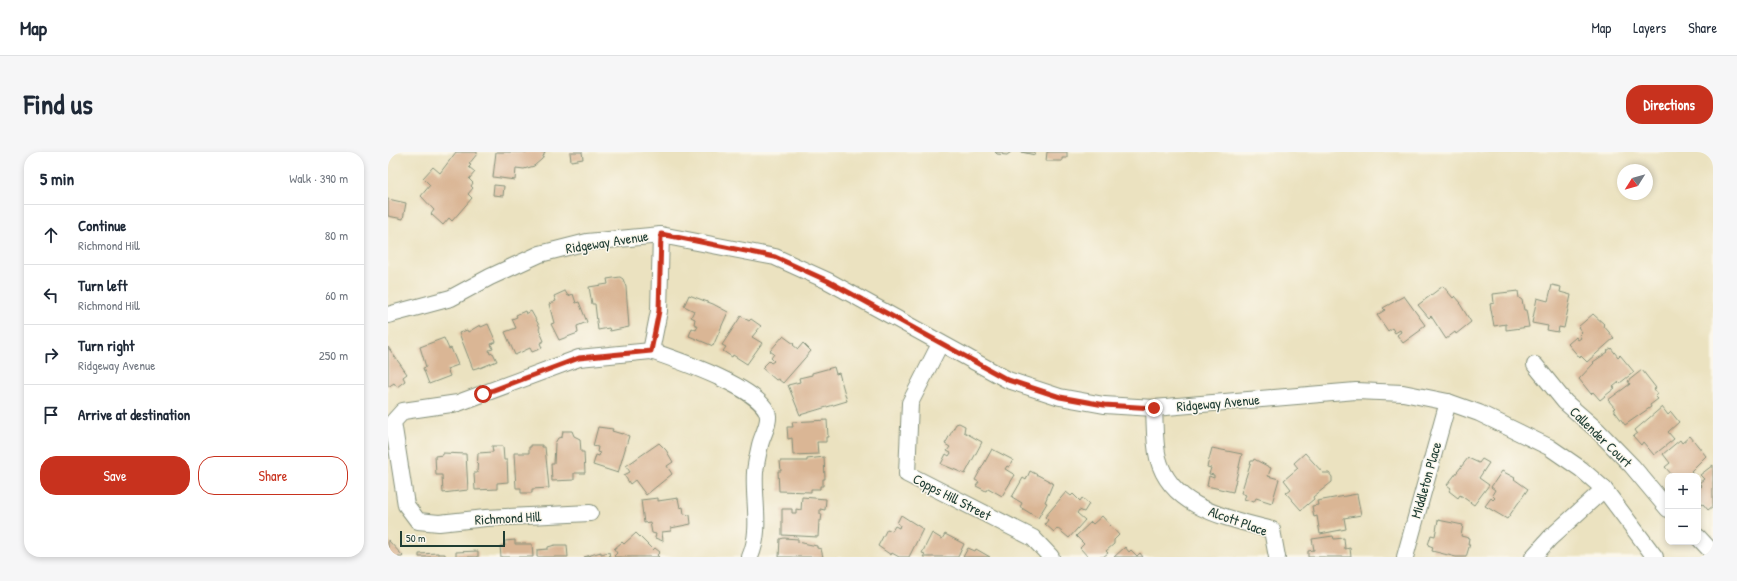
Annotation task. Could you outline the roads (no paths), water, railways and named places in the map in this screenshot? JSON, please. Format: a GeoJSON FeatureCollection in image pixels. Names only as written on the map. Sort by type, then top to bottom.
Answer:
{"type":"FeatureCollection","features":[{"type":"Feature","properties":{"kind":"street","name":"Ridgeway Avenue"},"geometry":{"type":"LineString","coordinates":[[388,314],[451,298],[490,276],[540,254],[587,242],[661,234],[775,257],[828,281],[940,344],[1008,380],[1060,397],[1104,405],[1154,408],[1356,391],[1403,393],[1448,402],[1480,413],[1548,447],[1581,469],[1604,489],[1655,557]]}},
{"type":"Feature","properties":{"kind":"street"},"geometry":{"type":"LineString","coordinates":[[651,351],[659,311],[661,234]]}},
{"type":"Feature","properties":{"kind":"street","name":"Copps Hill Street"},"geometry":{"type":"LineString","coordinates":[[940,344],[910,402],[907,474],[1033,538],[1051,557]]}},
{"type":"Feature","properties":{"kind":"street","name":"Richmond Hill"},"geometry":{"type":"LineString","coordinates":[[590,513],[486,518],[439,523],[418,521],[406,505],[393,422],[403,411],[458,402],[579,358],[651,351],[705,370],[744,391],[767,410],[769,418],[760,445],[755,474],[756,532],[750,557]]}},
{"type":"Feature","properties":{"kind":"street","name":"Callender Court"},"geometry":{"type":"LineString","coordinates":[[1535,365],[1565,402],[1597,430],[1627,461],[1665,505]]}},
{"type":"Feature","properties":{"kind":"street","name":"Middleton Place"},"geometry":{"type":"LineString","coordinates":[[1405,557],[1448,402]]}},
{"type":"Feature","properties":{"kind":"street","name":"Alcott Place"},"geometry":{"type":"LineString","coordinates":[[1154,408],[1158,458],[1168,480],[1184,497],[1200,508],[1216,515],[1272,530],[1276,557]]}},
{"type":"Feature","properties":{"kind":"street"},"geometry":{"type":"LineString","coordinates":[[1533,557],[1550,538],[1604,489]]}},
{"type":"Feature","properties":{"kind":"street"},"geometry":{"type":"LineString","coordinates":[[1701,540],[1713,553]]}}]}
